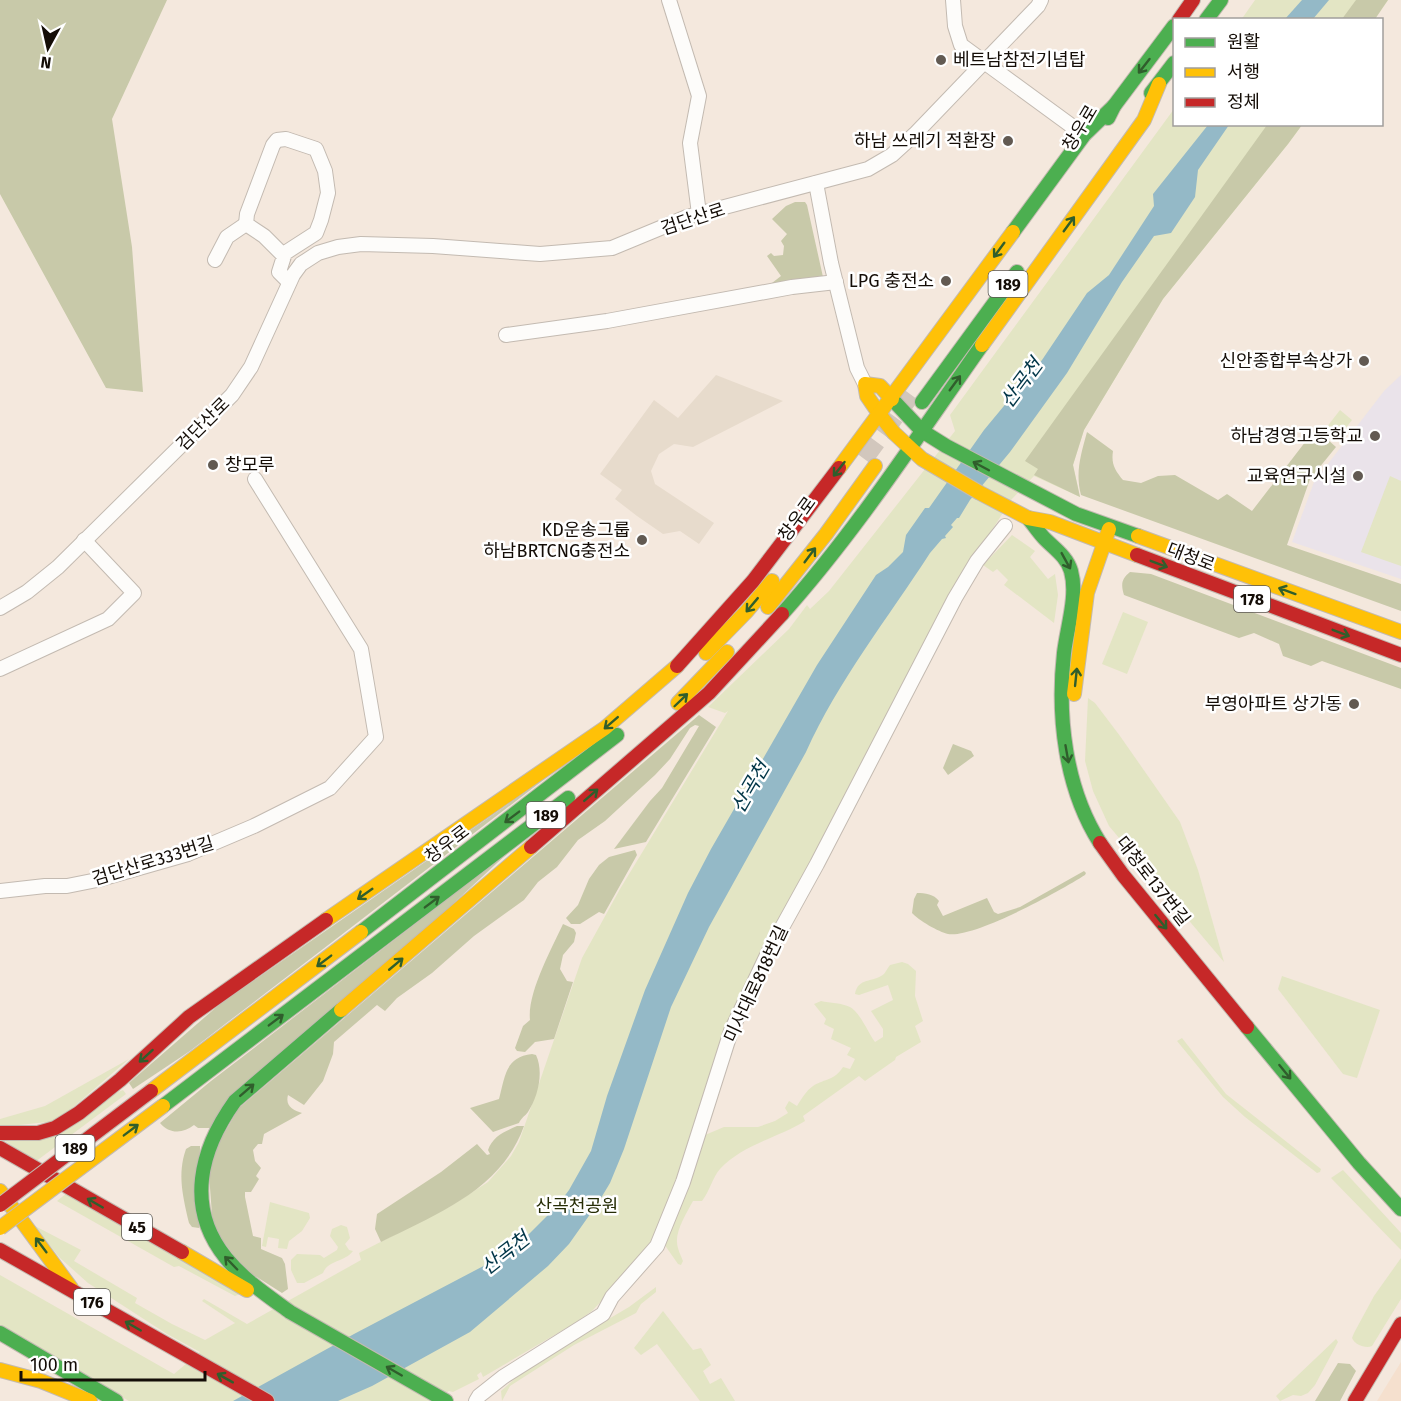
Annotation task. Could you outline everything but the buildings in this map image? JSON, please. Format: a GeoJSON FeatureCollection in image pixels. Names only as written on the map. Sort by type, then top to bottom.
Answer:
{"type":"FeatureCollection","features":[{"type":"Feature","properties":{"kind":"main road"},"geometry":{"type":"LineString","coordinates":[[1180,18],[1193,0]]}},
{"type":"Feature","properties":{"kind":"main road"},"geometry":{"type":"LineString","coordinates":[[1208,18],[1221,0]]}},
{"type":"Feature","properties":{"kind":"main road","name":"창우로"},"geometry":{"type":"LineString","coordinates":[[910,394],[1090,150],[1102,132],[1114,106],[1173,27]]}},
{"type":"Feature","properties":{"kind":"main road","name":"창우로"},"geometry":{"type":"LineString","coordinates":[[1040,242],[1133,114],[1173,64]]}},
{"type":"Feature","properties":{"kind":"main road"},"geometry":{"type":"LineString","coordinates":[[275,1301],[226,1258],[217,1246],[208,1226],[201,1196],[203,1158],[212,1134],[223,1116],[243,1094],[709,693],[773,623],[844,542],[910,450],[1144,120],[1159,84]]}},
{"type":"Feature","properties":{"kind":"main road"},"geometry":{"type":"LineString","coordinates":[[0,1133],[38,1133],[55,1128],[79,1113],[120,1080],[189,1017],[606,728],[680,663],[753,581],[892,399],[1084,135],[1114,106]]}},
{"type":"Feature","properties":{"kind":"main road","name":"189"},"geometry":{"type":"LineString","coordinates":[[922,402],[1026,260]]}},
{"type":"Feature","properties":{"kind":"main road"},"geometry":{"type":"LineString","coordinates":[[880,415],[867,396],[865,384],[880,386],[892,399]]}},
{"type":"Feature","properties":{"kind":"main road","name":"178"},"geometry":{"type":"LineString","coordinates":[[892,399],[922,431]]}},
{"type":"Feature","properties":{"kind":"main road","name":"178"},"geometry":{"type":"LineString","coordinates":[[880,415],[910,450]]}},
{"type":"Feature","properties":{"kind":"main road","name":"대청로"},"geometry":{"type":"LineString","coordinates":[[922,431],[945,446],[1076,514],[1401,632]]}},
{"type":"Feature","properties":{"kind":"main road","name":"대청로"},"geometry":{"type":"LineString","coordinates":[[910,450],[936,468],[1028,518],[1050,522],[1401,655]]}},
{"type":"Feature","properties":{"kind":"main road","name":"창우로"},"geometry":{"type":"LineString","coordinates":[[751,627],[801,568],[869,462],[849,477]]}},
{"type":"Feature","properties":{"kind":"main road","name":"창우로"},"geometry":{"type":"LineString","coordinates":[[0,1205],[567,775],[633,721],[685,674],[747,611],[836,497]]}},
{"type":"Feature","properties":{"kind":"main road","name":"대청로137번길"},"geometry":{"type":"LineString","coordinates":[[1028,518],[1060,552],[1072,575],[1063,666],[1063,730],[1067,760],[1075,788],[1095,834],[1110,859],[1142,899],[1352,1154],[1401,1209]]}},
{"type":"Feature","properties":{"kind":"main road","name":"대청로137번길"},"geometry":{"type":"LineString","coordinates":[[1110,526],[1085,603],[1074,693],[1075,728],[1080,762],[1100,817],[1125,859],[1145,885],[1401,1192]]}},
{"type":"Feature","properties":{"kind":"main road","name":"창우로"},"geometry":{"type":"LineString","coordinates":[[0,1228],[599,774],[649,732],[739,640]]}},
{"type":"Feature","properties":{"kind":"main road","name":"45"},"geometry":{"type":"LineString","coordinates":[[0,1148],[254,1294],[275,1301],[290,1312],[446,1401]]}},
{"type":"Feature","properties":{"kind":"main road"},"geometry":{"type":"LineString","coordinates":[[0,1191],[75,1293]]}},
{"type":"Feature","properties":{"kind":"main road","name":"176"},"geometry":{"type":"LineString","coordinates":[[0,1250],[267,1401]]}},
{"type":"Feature","properties":{"kind":"main road"},"geometry":{"type":"LineString","coordinates":[[1356,1401],[1401,1324]]}},
{"type":"Feature","properties":{"kind":"main road"},"geometry":{"type":"LineString","coordinates":[[0,1333],[116,1401]]}},
{"type":"Feature","properties":{"kind":"main road"},"geometry":{"type":"LineString","coordinates":[[149,1350],[243,1401]]}},
{"type":"Feature","properties":{"kind":"main road"},"geometry":{"type":"LineString","coordinates":[[5,1371],[41,1380],[90,1401]]}},
{"type":"Feature","properties":{"kind":"street"},"geometry":{"type":"LineString","coordinates":[[669,0],[699,96],[690,142],[699,214]]}},
{"type":"Feature","properties":{"kind":"street"},"geometry":{"type":"LineString","coordinates":[[953,0],[955,26],[960,45],[1084,135]]}},
{"type":"Feature","properties":{"kind":"street","name":"검단산로"},"geometry":{"type":"LineString","coordinates":[[0,608],[42,581],[232,395],[251,367],[289,282],[308,258],[338,247],[384,244],[516,253],[595,251],[625,245],[668,225],[699,214],[868,168],[892,155],[915,134],[1038,6],[1041,0]]}},
{"type":"Feature","properties":{"kind":"street"},"geometry":{"type":"LineString","coordinates":[[215,260],[227,237],[246,224],[247,214],[273,145],[278,140],[286,139],[316,149],[325,171],[328,192],[316,233],[285,253],[279,272],[289,282]]}},
{"type":"Feature","properties":{"kind":"street"},"geometry":{"type":"LineString","coordinates":[[816,183],[836,282],[857,368],[865,384]]}},
{"type":"Feature","properties":{"kind":"street"},"geometry":{"type":"LineString","coordinates":[[246,224],[264,236],[284,256]]}},
{"type":"Feature","properties":{"kind":"street"},"geometry":{"type":"LineString","coordinates":[[506,335],[607,321],[792,286],[836,282]]}},
{"type":"Feature","properties":{"kind":"street","name":"검단산로333번길"},"geometry":{"type":"LineString","coordinates":[[0,891],[67,886],[97,880],[188,854],[254,826],[330,788],[376,737],[361,649],[255,479]]}},
{"type":"Feature","properties":{"kind":"street","name":"미사대로818번길"},"geometry":{"type":"LineString","coordinates":[[476,1401],[503,1377],[603,1314],[612,1297],[657,1246],[683,1182],[731,1030],[764,961],[955,598],[977,561],[1005,526]]}},
{"type":"Feature","properties":{"kind":"street"},"geometry":{"type":"LineString","coordinates":[[0,669],[108,620],[134,593],[84,540]]}},
{"type":"Feature","properties":{"kind":"shaded area"},"geometry":{"type":"Polygon","coordinates":[[[716,375],[783,401],[693,447],[674,444],[659,454],[651,471],[655,484],[714,523],[699,544],[680,531],[663,534],[637,516],[615,499],[622,490],[600,474],[654,400],[678,418],[716,375]]]}},
{"type":"Feature","properties":{"kind":"shaded area","name":"하남경영고등학교"},"geometry":{"type":"Polygon","coordinates":[[[1401,375],[1401,579],[1292,542],[1314,482],[1384,391],[1401,375]]]}},
{"type":"Feature","properties":{"kind":"shaded area"},"geometry":{"type":"Polygon","coordinates":[[[1401,1362],[1401,1401],[1377,1401],[1401,1362]]]}},
{"type":"Feature","properties":{"kind":"green space"},"geometry":{"type":"Polygon","coordinates":[[[0,0],[167,0],[112,119],[132,247],[143,392],[106,388],[0,194],[0,0]]]}},
{"type":"Feature","properties":{"kind":"green space"},"geometry":{"type":"Polygon","coordinates":[[[1255,0],[1388,0],[1376,18],[1242,18],[1255,0]]]}},
{"type":"Feature","properties":{"kind":"green space"},"geometry":{"type":"Polygon","coordinates":[[[1356,0],[1388,0],[1376,18],[1343,18],[1356,0]]]}},
{"type":"Feature","properties":{"kind":"green space","name":"산곡천공원"},"geometry":{"type":"Polygon","coordinates":[[[1173,110],[1173,126],[1301,126],[1163,299],[1084,430],[1073,465],[1080,497],[1034,476],[1011,500],[975,557],[793,897],[773,928],[649,1251],[592,1311],[483,1377],[481,1372],[477,1375],[479,1379],[453,1392],[449,1391],[432,1401],[129,1401],[0,1327],[0,1275],[174,1374],[200,1352],[167,1334],[88,1283],[60,1258],[33,1225],[81,1250],[74,1261],[137,1298],[135,1303],[205,1340],[235,1323],[202,1301],[204,1299],[247,1324],[361,1260],[359,1253],[451,1206],[488,1182],[511,1156],[519,1142],[582,958],[620,889],[728,711],[725,713],[708,707],[789,629],[807,605],[810,609],[829,591],[955,431],[950,415],[1173,110]]]}},
{"type":"Feature","properties":{"kind":"green space"},"geometry":{"type":"Polygon","coordinates":[[[1266,126],[1301,126],[1163,299],[1084,430],[1073,465],[1080,497],[1034,475],[1038,469],[1025,461],[1266,126]]]}},
{"type":"Feature","properties":{"kind":"green space"},"geometry":{"type":"Polygon","coordinates":[[[795,202],[805,202],[807,205],[823,277],[775,285],[772,283],[781,276],[767,256],[771,253],[774,256],[783,255],[784,246],[781,241],[787,234],[772,219],[786,206],[795,202]]]}},
{"type":"Feature","properties":{"kind":"green space"},"geometry":{"type":"Polygon","coordinates":[[[1340,410],[1352,420],[1335,442],[1323,432],[1340,410]]]}},
{"type":"Feature","properties":{"kind":"green space"},"geometry":{"type":"Polygon","coordinates":[[[1087,432],[1113,451],[1114,467],[1123,480],[1141,483],[1158,476],[1175,475],[1218,500],[1227,494],[1252,511],[1309,437],[1317,435],[1323,437],[1336,447],[1310,479],[1287,545],[1401,584],[1401,611],[1081,495],[1079,471],[1087,432]]]}},
{"type":"Feature","properties":{"kind":"green space"},"geometry":{"type":"Polygon","coordinates":[[[1390,476],[1401,481],[1401,566],[1361,552],[1390,476]]]}},
{"type":"Feature","properties":{"kind":"green space"},"geometry":{"type":"Polygon","coordinates":[[[1012,535],[1035,551],[1030,557],[1048,579],[1055,574],[1058,595],[1054,623],[1004,585],[1008,580],[997,569],[993,572],[983,565],[1012,535]]]}},
{"type":"Feature","properties":{"kind":"green space"},"geometry":{"type":"Polygon","coordinates":[[[1130,572],[1151,574],[1401,668],[1401,689],[1322,661],[1311,666],[1283,656],[1279,644],[1254,633],[1239,638],[1124,595],[1122,582],[1130,572]]]}},
{"type":"Feature","properties":{"kind":"green space"},"geometry":{"type":"Polygon","coordinates":[[[1123,612],[1148,622],[1127,674],[1102,664],[1123,612]]]}},
{"type":"Feature","properties":{"kind":"green space"},"geometry":{"type":"Polygon","coordinates":[[[1088,698],[1095,703],[1120,736],[1180,822],[1198,870],[1224,962],[1109,826],[1093,791],[1085,761],[1088,698]]]}},
{"type":"Feature","properties":{"kind":"green space"},"geometry":{"type":"Polygon","coordinates":[[[699,715],[716,727],[646,842],[614,849],[662,788],[699,726],[695,725],[690,728],[670,759],[655,775],[605,821],[578,840],[557,867],[538,882],[524,900],[474,936],[432,973],[397,998],[385,1011],[377,1005],[334,1042],[333,1054],[323,1081],[304,1105],[288,1095],[289,1105],[302,1113],[264,1134],[262,1144],[258,1144],[253,1150],[255,1161],[261,1168],[256,1176],[259,1179],[251,1192],[245,1192],[245,1197],[253,1236],[261,1238],[261,1249],[282,1258],[285,1264],[288,1289],[282,1293],[244,1269],[213,1228],[208,1161],[239,1108],[699,715]]]}},
{"type":"Feature","properties":{"kind":"green space"},"geometry":{"type":"Polygon","coordinates":[[[953,744],[971,751],[974,756],[948,775],[943,768],[953,744]]]}},
{"type":"Feature","properties":{"kind":"green space"},"geometry":{"type":"Polygon","coordinates":[[[546,778],[190,1051],[133,1089],[129,1083],[220,1004],[546,778]]]}},
{"type":"Feature","properties":{"kind":"green space"},"geometry":{"type":"Polygon","coordinates":[[[635,850],[637,855],[604,914],[599,912],[580,924],[571,924],[566,918],[578,905],[589,879],[599,865],[609,857],[635,850]]]}},
{"type":"Feature","properties":{"kind":"green space"},"geometry":{"type":"Polygon","coordinates":[[[510,851],[211,1128],[198,1128],[194,1125],[176,1132],[160,1123],[211,1081],[510,851]]]}},
{"type":"Feature","properties":{"kind":"green space"},"geometry":{"type":"Polygon","coordinates":[[[1084,871],[1085,875],[1038,902],[997,921],[961,933],[948,934],[939,931],[912,913],[917,893],[935,897],[939,901],[937,905],[943,916],[987,898],[994,912],[998,914],[1020,907],[1084,871]]]}},
{"type":"Feature","properties":{"kind":"green space"},"geometry":{"type":"Polygon","coordinates":[[[563,924],[574,929],[576,933],[574,942],[563,955],[560,969],[567,981],[573,982],[554,1039],[535,1042],[525,1052],[517,1051],[515,1048],[523,1026],[530,1020],[532,997],[536,984],[563,924]]]}},
{"type":"Feature","properties":{"kind":"green space"},"geometry":{"type":"Polygon","coordinates":[[[902,962],[916,971],[915,996],[923,1021],[915,1026],[921,1042],[896,1057],[865,1081],[859,1076],[803,1116],[805,1121],[750,1147],[729,1160],[717,1173],[702,1201],[693,1201],[685,1216],[677,1237],[683,1261],[681,1265],[678,1264],[664,1244],[705,1135],[724,1127],[758,1127],[775,1121],[788,1113],[785,1108],[789,1101],[797,1106],[813,1086],[833,1077],[843,1067],[850,1069],[855,1059],[847,1055],[851,1048],[831,1039],[834,1029],[824,1024],[826,1019],[814,1004],[821,1001],[850,1007],[875,1042],[883,1037],[883,1029],[871,1011],[893,1000],[888,985],[859,995],[855,994],[859,985],[880,977],[890,965],[902,962]]]}},
{"type":"Feature","properties":{"kind":"green space"},"geometry":{"type":"Polygon","coordinates":[[[1282,976],[1380,1010],[1357,1078],[1343,1074],[1278,989],[1282,976]]]}},
{"type":"Feature","properties":{"kind":"green space"},"geometry":{"type":"Polygon","coordinates":[[[1182,1038],[1226,1094],[1321,1169],[1320,1172],[1317,1173],[1223,1097],[1177,1041],[1182,1038]]]}},
{"type":"Feature","properties":{"kind":"green space"},"geometry":{"type":"Polygon","coordinates":[[[536,1055],[540,1077],[532,1106],[519,1123],[493,1132],[470,1108],[499,1099],[511,1064],[516,1059],[536,1055]]]}},
{"type":"Feature","properties":{"kind":"green space"},"geometry":{"type":"Polygon","coordinates":[[[129,1059],[57,1121],[0,1127],[0,1119],[45,1106],[129,1059]]]}},
{"type":"Feature","properties":{"kind":"green space"},"geometry":{"type":"Polygon","coordinates":[[[123,1090],[126,1094],[35,1162],[4,1140],[123,1090]]]}},
{"type":"Feature","properties":{"kind":"green space"},"geometry":{"type":"Polygon","coordinates":[[[517,1126],[524,1126],[514,1148],[484,1183],[445,1209],[381,1242],[375,1229],[377,1214],[441,1172],[477,1144],[487,1155],[490,1154],[488,1150],[496,1138],[517,1126]]]}},
{"type":"Feature","properties":{"kind":"green space"},"geometry":{"type":"Polygon","coordinates":[[[191,1146],[200,1146],[199,1228],[192,1227],[189,1223],[182,1186],[183,1158],[186,1149],[191,1146]]]}},
{"type":"Feature","properties":{"kind":"green space"},"geometry":{"type":"Polygon","coordinates":[[[1343,1170],[1401,1233],[1401,1250],[1331,1178],[1343,1170]]]}},
{"type":"Feature","properties":{"kind":"green space"},"geometry":{"type":"Polygon","coordinates":[[[67,1193],[243,1293],[235,1296],[179,1266],[174,1267],[57,1201],[67,1193]]]}},
{"type":"Feature","properties":{"kind":"green space"},"geometry":{"type":"Polygon","coordinates":[[[270,1202],[309,1213],[310,1218],[302,1231],[289,1241],[287,1249],[278,1248],[279,1239],[268,1237],[266,1247],[262,1246],[270,1202]]]}},
{"type":"Feature","properties":{"kind":"green space"},"geometry":{"type":"Polygon","coordinates":[[[341,1225],[347,1227],[350,1238],[345,1244],[349,1250],[353,1251],[350,1255],[329,1266],[323,1273],[304,1283],[297,1283],[291,1270],[291,1260],[297,1254],[320,1255],[324,1258],[337,1250],[338,1247],[330,1236],[332,1229],[341,1225]]]}},
{"type":"Feature","properties":{"kind":"green space"},"geometry":{"type":"Polygon","coordinates":[[[1401,1258],[1401,1299],[1372,1346],[1361,1346],[1352,1338],[1354,1333],[1374,1296],[1401,1258]]]}},
{"type":"Feature","properties":{"kind":"green space"},"geometry":{"type":"Polygon","coordinates":[[[656,1287],[656,1292],[641,1304],[636,1313],[574,1345],[510,1386],[502,1401],[501,1391],[529,1366],[629,1307],[656,1287]]]}},
{"type":"Feature","properties":{"kind":"green space"},"geometry":{"type":"Polygon","coordinates":[[[663,1311],[693,1350],[701,1348],[711,1365],[703,1371],[710,1384],[721,1378],[735,1401],[700,1401],[657,1344],[641,1355],[634,1348],[663,1311]]]}},
{"type":"Feature","properties":{"kind":"green space"},"geometry":{"type":"Polygon","coordinates":[[[1336,1339],[1338,1342],[1315,1385],[1308,1393],[1301,1396],[1293,1395],[1280,1401],[1276,1396],[1336,1339]]]}},
{"type":"Feature","properties":{"kind":"green space"},"geometry":{"type":"Polygon","coordinates":[[[1338,1363],[1350,1364],[1356,1371],[1340,1401],[1315,1401],[1338,1363]]]}},
{"type":"Feature","properties":{"kind":"water"},"geometry":{"type":"Polygon","coordinates":[[[1302,0],[1329,0],[1314,18],[1286,18],[1302,0]]]}},
{"type":"Feature","properties":{"kind":"water","name":"산곡천"},"geometry":{"type":"Polygon","coordinates":[[[1207,126],[1228,126],[1198,170],[1195,197],[1171,233],[1154,236],[1122,282],[1067,373],[1010,452],[970,500],[959,518],[951,525],[953,527],[945,536],[946,538],[942,539],[930,553],[833,700],[709,927],[671,1007],[624,1149],[610,1183],[569,1244],[548,1266],[470,1332],[372,1386],[338,1401],[233,1401],[493,1261],[527,1236],[557,1206],[591,1151],[607,1096],[645,990],[688,893],[817,665],[876,575],[903,552],[906,535],[925,508],[929,508],[984,430],[1042,360],[1087,293],[1109,275],[1154,206],[1153,194],[1207,126]]]}},
{"type":"Feature","properties":{"kind":"tunnel"},"geometry":{"type":"LineString","coordinates":[[863,458],[910,394]]}},
{"type":"Feature","properties":{"kind":"traffic: fast"},"geometry":{"type":"LineString","coordinates":[[1208,18],[1221,0]]}},
{"type":"Feature","properties":{"kind":"traffic: fast"},"geometry":{"type":"LineString","coordinates":[[1108,118],[1114,106],[1173,27]]}},
{"type":"Feature","properties":{"kind":"traffic: fast"},"geometry":{"type":"LineString","coordinates":[[1151,93],[1173,64]]}},
{"type":"Feature","properties":{"kind":"traffic: fast"},"geometry":{"type":"LineString","coordinates":[[1013,232],[1084,135],[1114,106]]}},
{"type":"Feature","properties":{"kind":"traffic: fast"},"geometry":{"type":"LineString","coordinates":[[922,402],[1017,272]]}},
{"type":"Feature","properties":{"kind":"traffic: fast"},"geometry":{"type":"LineString","coordinates":[[782,614],[861,516],[982,345]]}},
{"type":"Feature","properties":{"kind":"traffic: fast"},"geometry":{"type":"LineString","coordinates":[[892,399],[922,431],[946,446],[1076,514],[1138,536]]}},
{"type":"Feature","properties":{"kind":"traffic: fast"},"geometry":{"type":"LineString","coordinates":[[1028,518],[1043,537],[1064,557],[1071,571],[1073,601],[1062,677],[1063,726],[1071,775],[1088,822],[1100,843]]}},
{"type":"Feature","properties":{"kind":"traffic: fast"},"geometry":{"type":"LineString","coordinates":[[361,932],[617,735]]}},
{"type":"Feature","properties":{"kind":"traffic: fast"},"geometry":{"type":"LineString","coordinates":[[163,1106],[568,798]]}},
{"type":"Feature","properties":{"kind":"traffic: fast"},"geometry":{"type":"LineString","coordinates":[[341,1010],[235,1101],[213,1139],[206,1159],[202,1179],[205,1219],[213,1239],[226,1258],[265,1294],[290,1312],[446,1401]]}},
{"type":"Feature","properties":{"kind":"traffic: fast"},"geometry":{"type":"LineString","coordinates":[[1247,1027],[1359,1163],[1401,1209]]}},
{"type":"Feature","properties":{"kind":"traffic: fast"},"geometry":{"type":"LineString","coordinates":[[0,1333],[116,1401]]}},
{"type":"Feature","properties":{"kind":"traffic: slow"},"geometry":{"type":"LineString","coordinates":[[982,345],[1144,120],[1159,84]]}},
{"type":"Feature","properties":{"kind":"traffic: slow"},"geometry":{"type":"LineString","coordinates":[[839,468],[1013,232]]}},
{"type":"Feature","properties":{"kind":"traffic: slow"},"geometry":{"type":"LineString","coordinates":[[880,415],[867,396],[865,384],[880,386],[892,399]]}},
{"type":"Feature","properties":{"kind":"traffic: slow"},"geometry":{"type":"LineString","coordinates":[[880,415],[894,433],[922,459],[980,493],[1028,518],[1050,522],[1137,555]]}},
{"type":"Feature","properties":{"kind":"traffic: slow"},"geometry":{"type":"LineString","coordinates":[[768,607],[826,534],[875,466]]}},
{"type":"Feature","properties":{"kind":"traffic: slow"},"geometry":{"type":"LineString","coordinates":[[1074,694],[1087,593],[1109,529]]}},
{"type":"Feature","properties":{"kind":"traffic: slow"},"geometry":{"type":"LineString","coordinates":[[1138,536],[1401,632]]}},
{"type":"Feature","properties":{"kind":"traffic: slow"},"geometry":{"type":"LineString","coordinates":[[706,653],[747,611],[772,581]]}},
{"type":"Feature","properties":{"kind":"traffic: slow"},"geometry":{"type":"LineString","coordinates":[[678,703],[727,652]]}},
{"type":"Feature","properties":{"kind":"traffic: slow"},"geometry":{"type":"LineString","coordinates":[[326,920],[605,728],[677,666]]}},
{"type":"Feature","properties":{"kind":"traffic: slow"},"geometry":{"type":"LineString","coordinates":[[341,1010],[531,847]]}},
{"type":"Feature","properties":{"kind":"traffic: slow"},"geometry":{"type":"LineString","coordinates":[[151,1091],[361,932]]}},
{"type":"Feature","properties":{"kind":"traffic: slow"},"geometry":{"type":"LineString","coordinates":[[0,1228],[163,1106]]}},
{"type":"Feature","properties":{"kind":"traffic: slow"},"geometry":{"type":"LineString","coordinates":[[0,1191],[71,1288]]}},
{"type":"Feature","properties":{"kind":"traffic: slow"},"geometry":{"type":"LineString","coordinates":[[182,1252],[247,1290]]}},
{"type":"Feature","properties":{"kind":"traffic: slow"},"geometry":{"type":"LineString","coordinates":[[0,1370],[41,1381],[90,1401]]}},
{"type":"Feature","properties":{"kind":"traffic: jam"},"geometry":{"type":"LineString","coordinates":[[1180,18],[1193,0]]}},
{"type":"Feature","properties":{"kind":"traffic: jam"},"geometry":{"type":"LineString","coordinates":[[677,666],[753,581],[839,468]]}},
{"type":"Feature","properties":{"kind":"traffic: jam"},"geometry":{"type":"LineString","coordinates":[[1137,555],[1401,655]]}},
{"type":"Feature","properties":{"kind":"traffic: jam"},"geometry":{"type":"LineString","coordinates":[[531,847],[709,693],[782,614]]}},
{"type":"Feature","properties":{"kind":"traffic: jam"},"geometry":{"type":"LineString","coordinates":[[1100,843],[1123,875],[1247,1027]]}},
{"type":"Feature","properties":{"kind":"traffic: jam"},"geometry":{"type":"LineString","coordinates":[[0,1133],[38,1133],[55,1128],[79,1113],[120,1080],[189,1017],[326,920]]}},
{"type":"Feature","properties":{"kind":"traffic: jam"},"geometry":{"type":"LineString","coordinates":[[0,1205],[151,1091]]}},
{"type":"Feature","properties":{"kind":"traffic: jam"},"geometry":{"type":"LineString","coordinates":[[0,1148],[182,1252]]}},
{"type":"Feature","properties":{"kind":"traffic: jam"},"geometry":{"type":"LineString","coordinates":[[0,1250],[267,1401]]}},
{"type":"Feature","properties":{"kind":"traffic: jam"},"geometry":{"type":"LineString","coordinates":[[1355,1401],[1401,1324]]}},
{"type":"Feature","properties":{"kind":"place","name":"베트남참전기념탑"},"geometry":{"type":"Point","coordinates":[941,60]}},
{"type":"Feature","properties":{"kind":"place","name":"하남 쓰레기 적환장"},"geometry":{"type":"Point","coordinates":[1008,141]}},
{"type":"Feature","properties":{"kind":"place","name":"LPG 충전소"},"geometry":{"type":"Point","coordinates":[946,281]}},
{"type":"Feature","properties":{"kind":"place","name":"신안종합부속상가"},"geometry":{"type":"Point","coordinates":[1364,361]}},
{"type":"Feature","properties":{"kind":"place","name":"하남경영고등학교"},"geometry":{"type":"Point","coordinates":[1375,436]}},
{"type":"Feature","properties":{"kind":"place","name":"창모루"},"geometry":{"type":"Point","coordinates":[213,465]}},
{"type":"Feature","properties":{"kind":"place","name":"교육연구시설"},"geometry":{"type":"Point","coordinates":[1358,476]}},
{"type":"Feature","properties":{"kind":"place","name":"KD운송그룹 하남BRTCNG충전소"},"geometry":{"type":"Point","coordinates":[642,540]}},
{"type":"Feature","properties":{"kind":"place","name":"부영아파트 상가동"},"geometry":{"type":"Point","coordinates":[1354,704]}}]}
